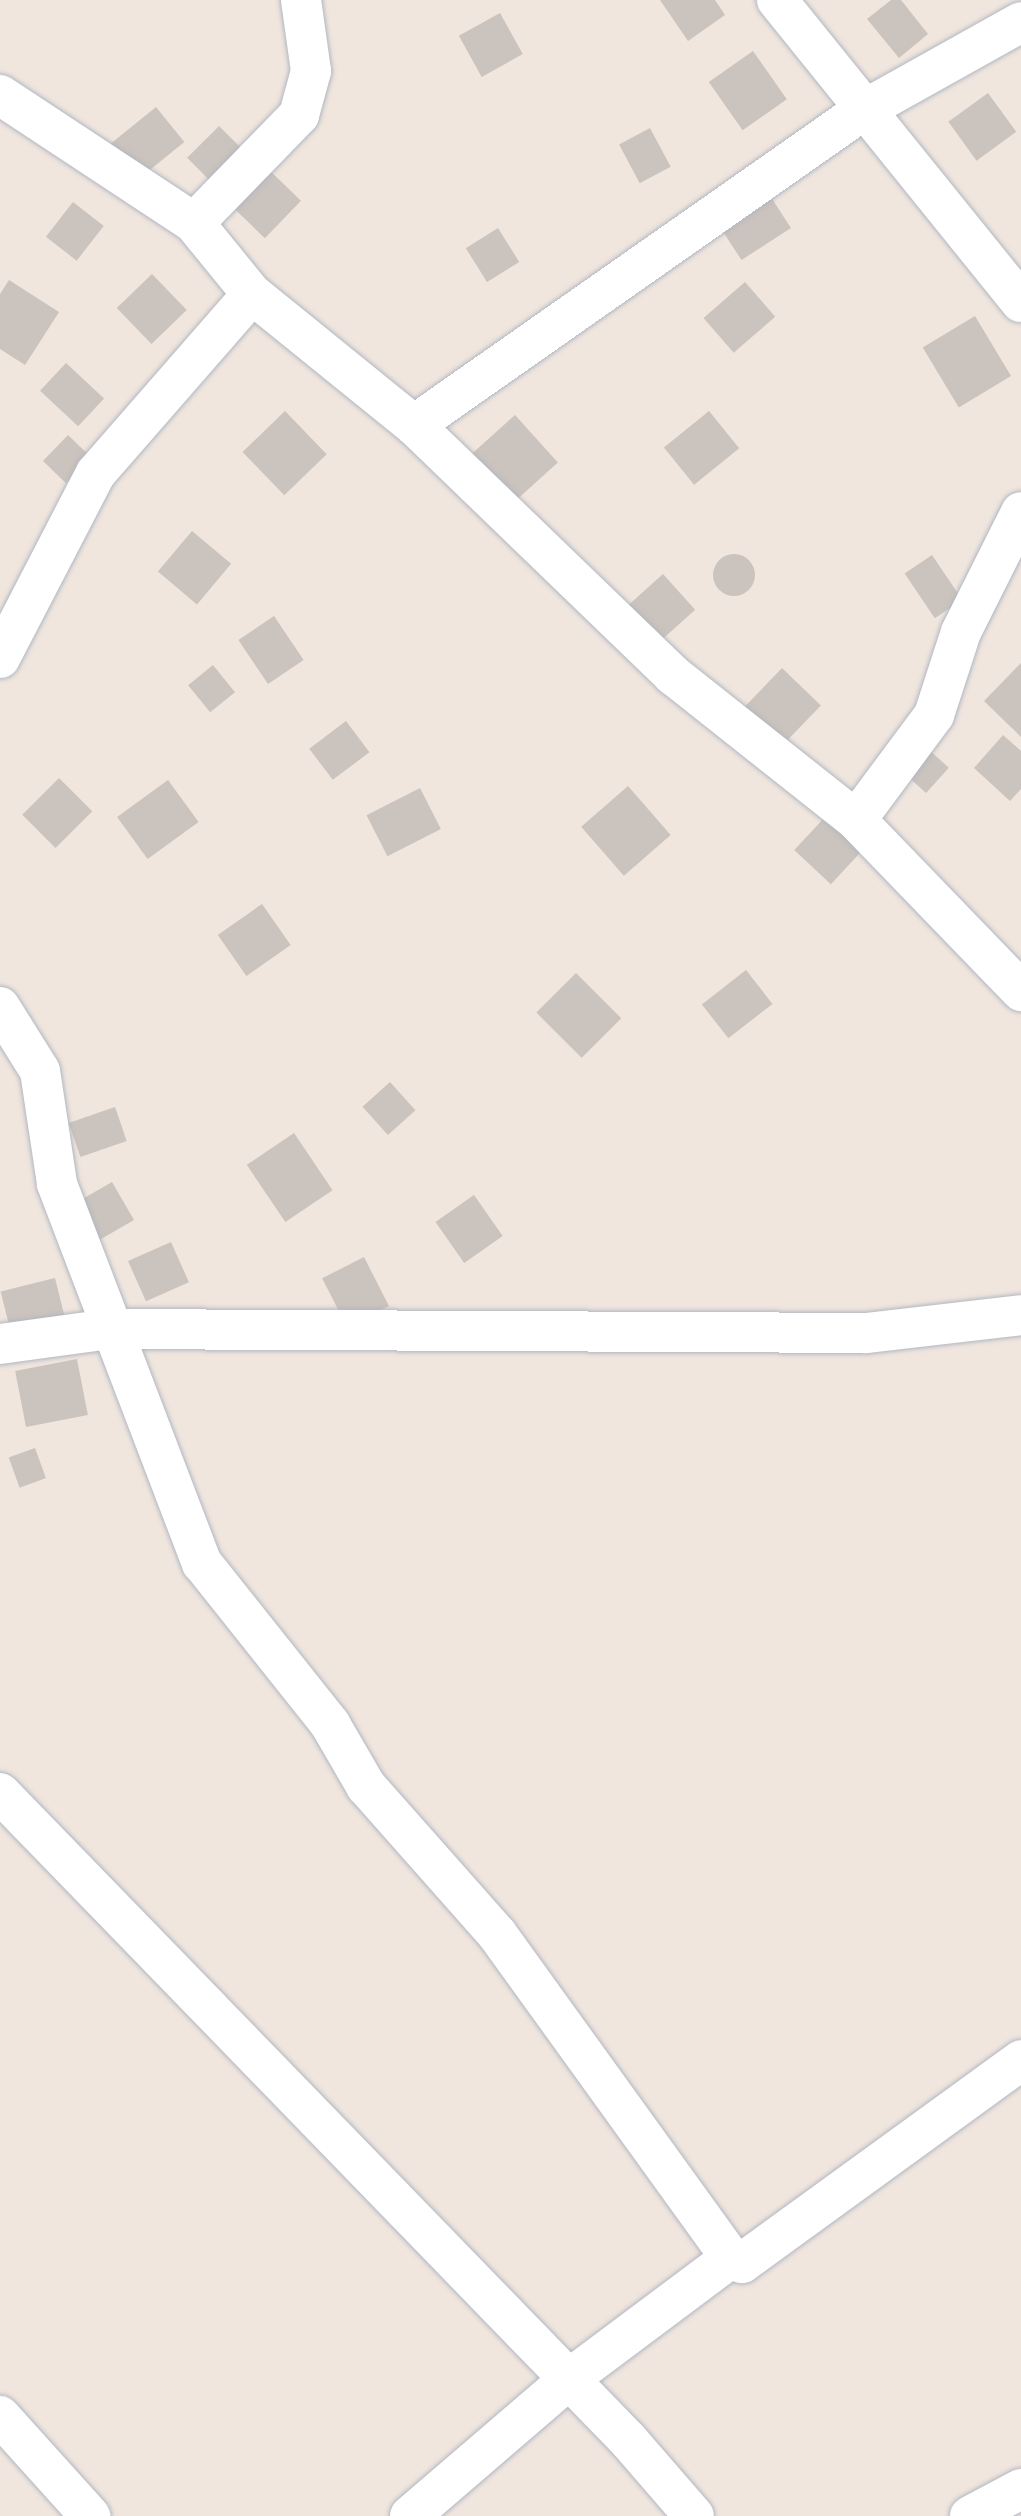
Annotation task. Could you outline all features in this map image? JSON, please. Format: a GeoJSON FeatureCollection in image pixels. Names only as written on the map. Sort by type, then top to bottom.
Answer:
{"type":"FeatureCollection","features":[{"type":"Feature","properties":{"kind":"street"},"geometry":{"type":"LineString","coordinates":[[194,223],[299,115],[311,71],[301,0]]}},
{"type":"Feature","properties":{"kind":"street"},"geometry":{"type":"LineString","coordinates":[[777,0],[862,111],[1021,302]]}},
{"type":"Feature","properties":{"kind":"street"},"geometry":{"type":"LineString","coordinates":[[414,425],[862,111],[1021,22]]}},
{"type":"Feature","properties":{"kind":"street"},"geometry":{"type":"LineString","coordinates":[[0,95],[194,223],[252,294],[414,425],[673,675],[856,820],[1021,991]]}},
{"type":"Feature","properties":{"kind":"street"},"geometry":{"type":"LineString","coordinates":[[0,658],[96,473],[252,294]]}},
{"type":"Feature","properties":{"kind":"street"},"geometry":{"type":"LineString","coordinates":[[856,820],[934,715],[961,632],[1021,512]]}},
{"type":"Feature","properties":{"kind":"street"},"geometry":{"type":"LineString","coordinates":[[0,1007],[40,1071],[57,1184],[109,1329],[202,1563],[330,1724],[366,1786],[497,1934],[731,2258],[742,2263],[1021,2060]]}},
{"type":"Feature","properties":{"kind":"street"},"geometry":{"type":"LineString","coordinates":[[0,1344],[109,1329],[866,1333],[1018,1325]]}},
{"type":"Feature","properties":{"kind":"street"},"geometry":{"type":"LineString","coordinates":[[0,1793],[569,2379],[694,2516]]}},
{"type":"Feature","properties":{"kind":"street"},"geometry":{"type":"LineString","coordinates":[[410,2516],[569,2379],[731,2258]]}},
{"type":"Feature","properties":{"kind":"street"},"geometry":{"type":"LineString","coordinates":[[0,2416],[90,2516]]}},
{"type":"Feature","properties":{"kind":"street"},"geometry":{"type":"LineString","coordinates":[[970,2516],[1021,2489]]}},
{"type":"Feature","properties":{"kind":"building"},"geometry":{"type":"Polygon","coordinates":[[[660,0],[715,0],[725,15],[688,41],[660,0]]]}},
{"type":"Feature","properties":{"kind":"building"},"geometry":{"type":"Polygon","coordinates":[[[891,0],[901,0],[928,34],[899,58],[867,19],[891,0]]]}},
{"type":"Feature","properties":{"kind":"building"},"geometry":{"type":"Polygon","coordinates":[[[500,13],[523,54],[482,77],[459,36],[500,13]]]}},
{"type":"Feature","properties":{"kind":"building"},"geometry":{"type":"Polygon","coordinates":[[[753,51],[787,99],[743,130],[709,82],[753,51]]]}},
{"type":"Feature","properties":{"kind":"building"},"geometry":{"type":"Polygon","coordinates":[[[988,93],[1016,132],[977,161],[948,122],[988,93]]]}},
{"type":"Feature","properties":{"kind":"building"},"geometry":{"type":"Polygon","coordinates":[[[156,107],[184,142],[138,180],[109,145],[156,107]]]}},
{"type":"Feature","properties":{"kind":"building"},"geometry":{"type":"Polygon","coordinates":[[[219,126],[242,149],[211,181],[187,158],[219,126]]]}},
{"type":"Feature","properties":{"kind":"building"},"geometry":{"type":"Polygon","coordinates":[[[650,128],[671,167],[640,183],[619,144],[650,128]]]}},
{"type":"Feature","properties":{"kind":"building"},"geometry":{"type":"Polygon","coordinates":[[[265,166],[301,201],[265,238],[229,203],[265,166]]]}},
{"type":"Feature","properties":{"kind":"building"},"geometry":{"type":"Polygon","coordinates":[[[767,191],[791,228],[741,260],[718,223],[767,191]]]}},
{"type":"Feature","properties":{"kind":"building"},"geometry":{"type":"Polygon","coordinates":[[[73,202],[104,226],[77,261],[46,237],[73,202]]]}},
{"type":"Feature","properties":{"kind":"building"},"geometry":{"type":"Polygon","coordinates":[[[498,228],[519,262],[487,282],[466,248],[498,228]]]}},
{"type":"Feature","properties":{"kind":"building"},"geometry":{"type":"Polygon","coordinates":[[[152,274],[187,310],[151,344],[117,308],[152,274]]]}},
{"type":"Feature","properties":{"kind":"building"},"geometry":{"type":"Polygon","coordinates":[[[9,280],[59,312],[25,365],[0,349],[0,294],[9,280]]]}},
{"type":"Feature","properties":{"kind":"building"},"geometry":{"type":"Polygon","coordinates":[[[745,282],[775,317],[734,353],[703,318],[745,282]]]}},
{"type":"Feature","properties":{"kind":"building"},"geometry":{"type":"Polygon","coordinates":[[[975,316],[1011,376],[959,407],[923,347],[975,316]]]}},
{"type":"Feature","properties":{"kind":"building"},"geometry":{"type":"Polygon","coordinates":[[[66,363],[104,398],[78,426],[40,391],[66,363]]]}},
{"type":"Feature","properties":{"kind":"building"},"geometry":{"type":"Polygon","coordinates":[[[285,411],[327,454],[284,495],[243,452],[285,411]]]}},
{"type":"Feature","properties":{"kind":"building"},"geometry":{"type":"Polygon","coordinates":[[[709,411],[739,448],[694,485],[664,448],[709,411]]]}},
{"type":"Feature","properties":{"kind":"building"},"geometry":{"type":"Polygon","coordinates":[[[515,415],[558,463],[510,505],[467,458],[515,415]]]}},
{"type":"Feature","properties":{"kind":"building"},"geometry":{"type":"Polygon","coordinates":[[[68,435],[91,457],[66,483],[43,461],[68,435]]]}},
{"type":"Feature","properties":{"kind":"building"},"geometry":{"type":"Polygon","coordinates":[[[192,531],[231,564],[197,604],[158,572],[192,531]]]}},
{"type":"Feature","properties":{"kind":"building"},"geometry":{"type":"Polygon","coordinates":[[[734,554],[749,560],[755,575],[749,590],[734,596],[719,590],[713,575],[719,560],[734,554]]]}},
{"type":"Feature","properties":{"kind":"building"},"geometry":{"type":"Polygon","coordinates":[[[932,555],[962,600],[935,618],[905,573],[932,555]]]}},
{"type":"Feature","properties":{"kind":"building"},"geometry":{"type":"Polygon","coordinates":[[[663,574],[695,610],[652,648],[620,613],[663,574]]]}},
{"type":"Feature","properties":{"kind":"building"},"geometry":{"type":"Polygon","coordinates":[[[274,616],[304,660],[268,684],[238,640],[274,616]]]}},
{"type":"Feature","properties":{"kind":"building"},"geometry":{"type":"Polygon","coordinates":[[[1021,663],[1021,737],[984,701],[1021,663]]]}},
{"type":"Feature","properties":{"kind":"building"},"geometry":{"type":"Polygon","coordinates":[[[213,665],[235,692],[210,712],[188,685],[213,665]]]}},
{"type":"Feature","properties":{"kind":"building"},"geometry":{"type":"Polygon","coordinates":[[[782,668],[821,706],[778,749],[740,712],[782,668]]]}},
{"type":"Feature","properties":{"kind":"building"},"geometry":{"type":"Polygon","coordinates":[[[346,721],[369,752],[333,780],[309,749],[346,721]]]}},
{"type":"Feature","properties":{"kind":"building"},"geometry":{"type":"Polygon","coordinates":[[[1003,735],[1021,751],[1021,789],[1010,801],[974,768],[1003,735]]]}},
{"type":"Feature","properties":{"kind":"building"},"geometry":{"type":"Polygon","coordinates":[[[928,749],[949,768],[926,793],[905,774],[928,749]]]}},
{"type":"Feature","properties":{"kind":"building"},"geometry":{"type":"Polygon","coordinates":[[[59,778],[92,811],[55,848],[22,815],[59,778]]]}},
{"type":"Feature","properties":{"kind":"building"},"geometry":{"type":"Polygon","coordinates":[[[168,780],[199,822],[148,859],[117,817],[168,780]]]}},
{"type":"Feature","properties":{"kind":"building"},"geometry":{"type":"Polygon","coordinates":[[[628,786],[671,835],[624,876],[581,827],[628,786]]]}},
{"type":"Feature","properties":{"kind":"building"},"geometry":{"type":"Polygon","coordinates":[[[420,788],[441,829],[387,856],[367,815],[420,788]]]}},
{"type":"Feature","properties":{"kind":"building"},"geometry":{"type":"Polygon","coordinates":[[[827,815],[864,849],[831,884],[794,850],[827,815]]]}},
{"type":"Feature","properties":{"kind":"building"},"geometry":{"type":"Polygon","coordinates":[[[262,904],[291,945],[246,976],[218,935],[262,904]]]}},
{"type":"Feature","properties":{"kind":"building"},"geometry":{"type":"Polygon","coordinates":[[[746,970],[772,1004],[728,1038],[702,1004],[746,970]]]}},
{"type":"Feature","properties":{"kind":"building"},"geometry":{"type":"Polygon","coordinates":[[[576,973],[621,1018],[582,1058],[536,1013],[576,973]]]}},
{"type":"Feature","properties":{"kind":"building"},"geometry":{"type":"Polygon","coordinates":[[[390,1082],[415,1110],[388,1135],[363,1107],[390,1082]]]}},
{"type":"Feature","properties":{"kind":"building"},"geometry":{"type":"Polygon","coordinates":[[[115,1107],[127,1141],[80,1157],[69,1123],[115,1107]]]}},
{"type":"Feature","properties":{"kind":"building"},"geometry":{"type":"Polygon","coordinates":[[[294,1133],[333,1190],[285,1222],[247,1165],[294,1133]]]}},
{"type":"Feature","properties":{"kind":"building"},"geometry":{"type":"Polygon","coordinates":[[[112,1182],[134,1220],[93,1244],[71,1206],[112,1182]]]}},
{"type":"Feature","properties":{"kind":"building"},"geometry":{"type":"Polygon","coordinates":[[[474,1195],[503,1236],[464,1263],[435,1222],[474,1195]]]}},
{"type":"Feature","properties":{"kind":"building"},"geometry":{"type":"Polygon","coordinates":[[[171,1242],[189,1282],[146,1301],[128,1261],[171,1242]]]}},
{"type":"Feature","properties":{"kind":"building"},"geometry":{"type":"Polygon","coordinates":[[[364,1257],[389,1306],[347,1327],[322,1278],[364,1257]]]}},
{"type":"Feature","properties":{"kind":"building"},"geometry":{"type":"Polygon","coordinates":[[[55,1278],[67,1327],[13,1340],[1,1292],[55,1278]]]}},
{"type":"Feature","properties":{"kind":"building"},"geometry":{"type":"Polygon","coordinates":[[[77,1359],[88,1415],[26,1427],[15,1371],[77,1359]]]}},
{"type":"Feature","properties":{"kind":"building"},"geometry":{"type":"Polygon","coordinates":[[[35,1448],[46,1478],[20,1488],[9,1458],[35,1448]]]}}]}
